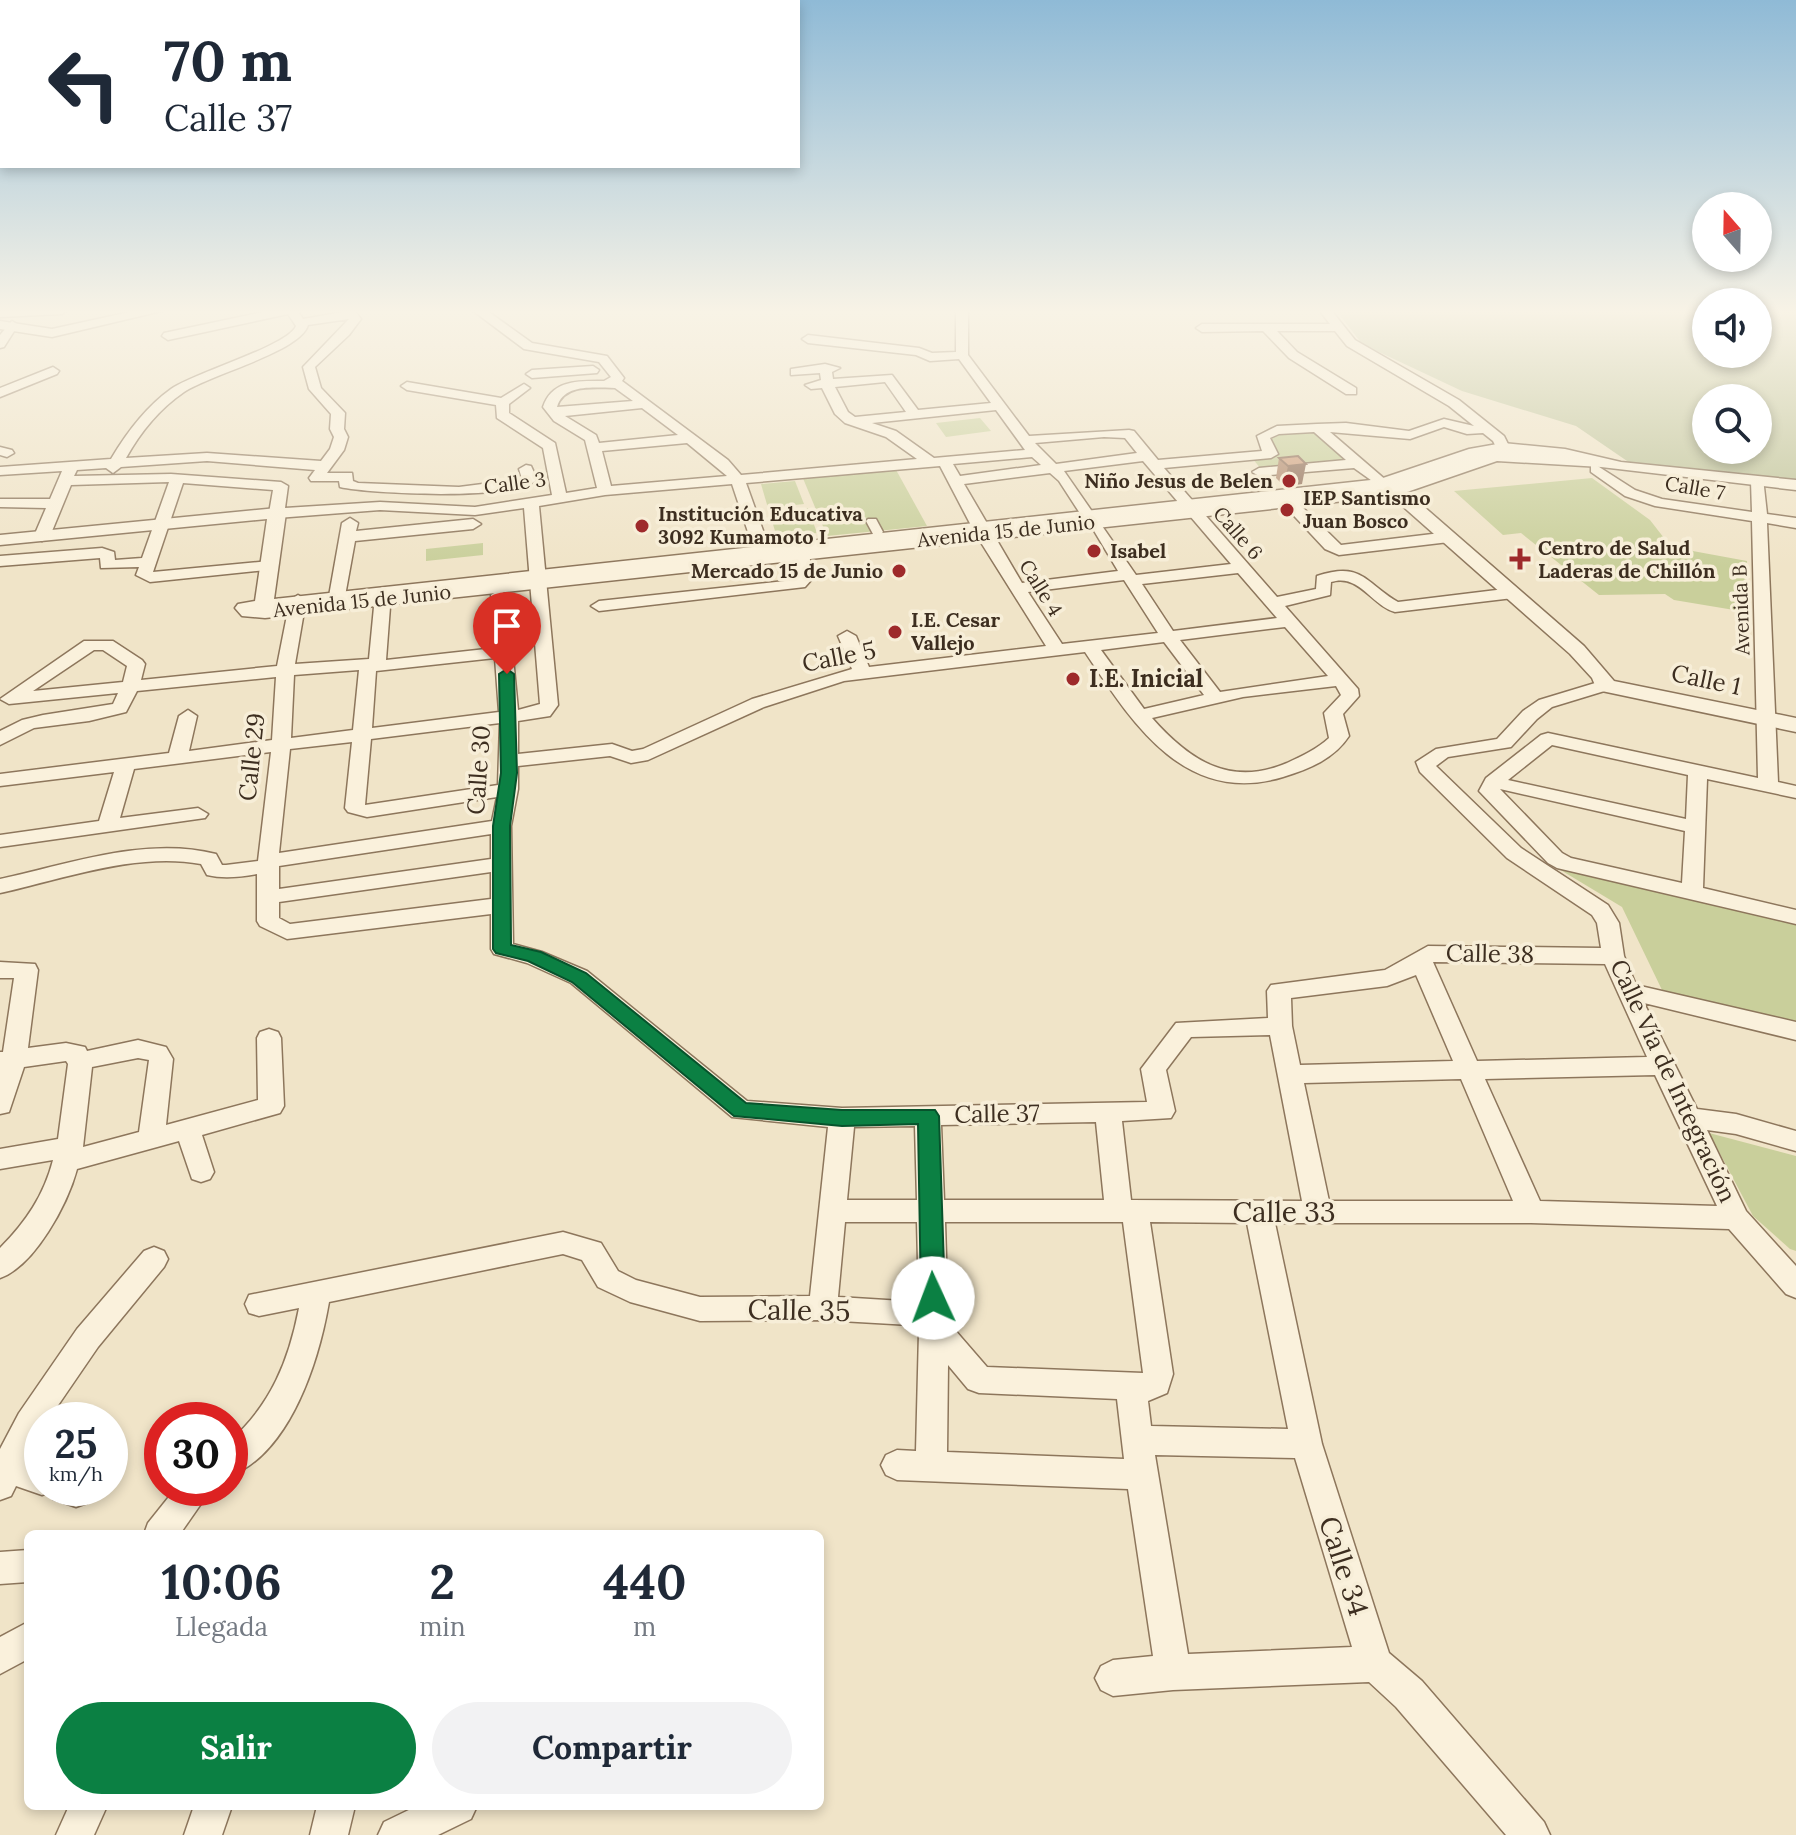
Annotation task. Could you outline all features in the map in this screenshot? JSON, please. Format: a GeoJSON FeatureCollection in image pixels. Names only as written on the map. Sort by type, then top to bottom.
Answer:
{"type":"FeatureCollection","features":[{"type":"Feature","properties":{"kind":"street"},"geometry":{"type":"LineString","coordinates":[[107,480],[141,423],[168,396]]}},
{"type":"Feature","properties":{"kind":"street"},"geometry":{"type":"LineString","coordinates":[[321,396],[338,413],[337,429],[341,437],[337,450],[316,478],[347,476],[345,484],[358,487],[459,491],[526,483],[530,479],[526,469]]}},
{"type":"Feature","properties":{"kind":"street"},"geometry":{"type":"LineString","coordinates":[[502,396],[502,415],[550,446],[560,499]]}},
{"type":"Feature","properties":{"kind":"street"},"geometry":{"type":"LineString","coordinates":[[557,396],[549,404],[553,413],[591,438],[605,491]]}},
{"type":"Feature","properties":{"kind":"street"},"geometry":{"type":"LineString","coordinates":[[636,396],[732,471],[738,480],[762,550]]}},
{"type":"Feature","properties":{"kind":"street"},"geometry":{"type":"LineString","coordinates":[[834,396],[842,414],[855,422],[891,434],[939,463]]}},
{"type":"Feature","properties":{"kind":"street"},"geometry":{"type":"LineString","coordinates":[[902,396],[915,415]]}},
{"type":"Feature","properties":{"kind":"street"},"geometry":{"type":"LineString","coordinates":[[991,396],[1030,446],[1064,478],[1169,637],[1216,699]]}},
{"type":"Feature","properties":{"kind":"street"},"geometry":{"type":"LineString","coordinates":[[1441,396],[1499,439],[1503,448]]}},
{"type":"Feature","properties":{"kind":"street"},"geometry":{"type":"LineString","coordinates":[[553,413],[648,404]]}},
{"type":"Feature","properties":{"kind":"street"},"geometry":{"type":"LineString","coordinates":[[855,422],[999,406]]}},
{"type":"Feature","properties":{"kind":"street"},"geometry":{"type":"LineString","coordinates":[[955,481],[1053,468],[1271,454],[1263,440],[1267,433],[1317,428],[1355,427],[1410,435],[1438,424],[1467,430],[1486,429]]}},
{"type":"Feature","properties":{"kind":"street"},"geometry":{"type":"LineString","coordinates":[[1317,428],[1513,593],[1590,662],[1605,685]]}},
{"type":"Feature","properties":{"kind":"street","name":"Calle 6"},"geometry":{"type":"LineString","coordinates":[[1030,446],[1122,432],[1129,434],[1339,680]]}},
{"type":"Feature","properties":{"kind":"street"},"geometry":{"type":"LineString","coordinates":[[595,448],[691,438]]}},
{"type":"Feature","properties":{"kind":"street","name":"Calle 3"},"geometry":{"type":"LineString","coordinates":[[2,543],[42,536],[354,507],[457,512],[531,511],[560,499],[605,491],[939,463],[1030,446]]}},
{"type":"Feature","properties":{"kind":"street","name":"Avenida 15 de Junio"},"geometry":{"type":"LineString","coordinates":[[1388,487],[1475,452],[1503,448],[1565,454],[1597,466]]}},
{"type":"Feature","properties":{"kind":"street","name":"Avenida 15 de Junio"},"geometry":{"type":"LineString","coordinates":[[270,566],[264,604],[251,605],[245,611],[762,550],[1388,487],[1496,456],[1796,485]]}},
{"type":"Feature","properties":{"kind":"street"},"geometry":{"type":"LineString","coordinates":[[0,471],[207,457],[324,466]]}},
{"type":"Feature","properties":{"kind":"street"},"geometry":{"type":"LineString","coordinates":[[1244,457],[1331,546],[1349,550],[1449,537]]}},
{"type":"Feature","properties":{"kind":"street","name":"Calle 4"},"geometry":{"type":"LineString","coordinates":[[939,463],[955,481],[981,530],[1057,650]]}},
{"type":"Feature","properties":{"kind":"street"},"geometry":{"type":"LineString","coordinates":[[1259,472],[1358,463]]}},
{"type":"Feature","properties":{"kind":"street"},"geometry":{"type":"LineString","coordinates":[[42,536],[72,465]]}},
{"type":"Feature","properties":{"kind":"street","name":"Calle 7"},"geometry":{"type":"LineString","coordinates":[[1597,466],[1643,498],[1684,508],[1796,523]]}},
{"type":"Feature","properties":{"kind":"street"},"geometry":{"type":"LineString","coordinates":[[65,481],[107,480],[122,486],[177,479],[281,486],[270,566],[150,577],[144,575],[177,479]]}},
{"type":"Feature","properties":{"kind":"street","name":"Avenida B"},"geometry":{"type":"LineString","coordinates":[[1758,481],[1768,786]]}},
{"type":"Feature","properties":{"kind":"street"},"geometry":{"type":"LineString","coordinates":[[0,503],[55,503]]}},
{"type":"Feature","properties":{"kind":"street"},"geometry":{"type":"LineString","coordinates":[[337,596],[354,507]]}},
{"type":"Feature","properties":{"kind":"street"},"geometry":{"type":"LineString","coordinates":[[0,780],[543,712],[549,705],[531,511],[347,537]]}},
{"type":"Feature","properties":{"kind":"street","name":"Avenida 15 de Junio"},"geometry":{"type":"LineString","coordinates":[[297,604],[337,596],[801,554],[981,530]]}},
{"type":"Feature","properties":{"kind":"street"},"geometry":{"type":"LineString","coordinates":[[1349,550],[1367,570],[1361,578]]}},
{"type":"Feature","properties":{"kind":"street"},"geometry":{"type":"LineString","coordinates":[[0,561],[102,553],[108,555],[107,565],[147,562]]}},
{"type":"Feature","properties":{"kind":"street"},"geometry":{"type":"LineString","coordinates":[[599,606],[799,584],[805,578],[801,554]]}},
{"type":"Feature","properties":{"kind":"street"},"geometry":{"type":"LineString","coordinates":[[1018,588],[1241,568]]}},
{"type":"Feature","properties":{"kind":"street"},"geometry":{"type":"LineString","coordinates":[[1273,603],[1316,596],[1324,592],[1322,581],[1327,577],[1343,575],[1361,578],[1387,603],[1400,607],[1513,593]]}},
{"type":"Feature","properties":{"kind":"street","name":"Calle 30"},"geometry":{"type":"LineString","coordinates":[[499,595],[509,717],[508,789],[501,826],[502,949]]}},
{"type":"Feature","properties":{"kind":"street","name":"Calle 29"},"geometry":{"type":"LineString","coordinates":[[297,604],[285,671],[281,744],[268,863],[268,921],[287,932],[502,905]]}},
{"type":"Feature","properties":{"kind":"street"},"geometry":{"type":"LineString","coordinates":[[382,607],[361,735],[355,808],[374,810],[508,789]]}},
{"type":"Feature","properties":{"kind":"street","name":"Calle 5"},"geometry":{"type":"LineString","coordinates":[[509,761],[612,750],[627,757],[642,756],[773,698],[827,680],[862,673],[1287,622]]}},
{"type":"Feature","properties":{"kind":"street"},"geometry":{"type":"LineString","coordinates":[[847,636],[862,673]]}},
{"type":"Feature","properties":{"kind":"street"},"geometry":{"type":"LineString","coordinates":[[0,739],[27,724],[44,719],[113,711],[124,702],[136,664],[101,644],[90,645],[5,702]]}},
{"type":"Feature","properties":{"kind":"street"},"geometry":{"type":"LineString","coordinates":[[1090,647],[1137,716],[1174,750],[1213,774],[1249,781],[1284,772],[1338,741],[1339,730],[1333,713],[1350,693],[1339,680],[1243,692],[1137,716]]}},
{"type":"Feature","properties":{"kind":"street"},"geometry":{"type":"LineString","coordinates":[[5,702],[285,671],[505,652]]}},
{"type":"Feature","properties":{"kind":"street","name":"Calle 1"},"geometry":{"type":"LineString","coordinates":[[1605,685],[1796,725]]}},
{"type":"Feature","properties":{"kind":"street","name":"Calle Vía de Integración"},"geometry":{"type":"LineString","coordinates":[[1605,685],[1543,706],[1530,715],[1516,736],[1503,743],[1441,753],[1426,762],[1430,773],[1514,853],[1600,910],[1608,923],[1613,956],[1627,991],[1736,1218],[1796,1286]]}},
{"type":"Feature","properties":{"kind":"street"},"geometry":{"type":"LineString","coordinates":[[44,719],[56,695]]}},
{"type":"Feature","properties":{"kind":"street"},"geometry":{"type":"LineString","coordinates":[[178,756],[188,716]]}},
{"type":"Feature","properties":{"kind":"street"},"geometry":{"type":"LineString","coordinates":[[1796,792],[1548,739],[1493,782],[1489,791],[1555,858],[1564,863],[1796,917]]}},
{"type":"Feature","properties":{"kind":"street"},"geometry":{"type":"LineString","coordinates":[[108,826],[126,763]]}},
{"type":"Feature","properties":{"kind":"street"},"geometry":{"type":"LineString","coordinates":[[1692,893],[1698,771]]}},
{"type":"Feature","properties":{"kind":"street"},"geometry":{"type":"LineString","coordinates":[[1493,782],[1695,827]]}},
{"type":"Feature","properties":{"kind":"street"},"geometry":{"type":"LineString","coordinates":[[371,845],[374,810]]}},
{"type":"Feature","properties":{"kind":"street"},"geometry":{"type":"LineString","coordinates":[[0,841],[198,814]]}},
{"type":"Feature","properties":{"kind":"street"},"geometry":{"type":"LineString","coordinates":[[139,858],[148,821]]}},
{"type":"Feature","properties":{"kind":"street"},"geometry":{"type":"LineString","coordinates":[[0,886],[139,858],[194,854],[209,859],[214,870],[226,872],[371,845],[501,826]]}},
{"type":"Feature","properties":{"kind":"street"},"geometry":{"type":"LineString","coordinates":[[268,897],[502,864]]}},
{"type":"Feature","properties":{"kind":"street","name":"Calle 37"},"geometry":{"type":"LineString","coordinates":[[502,949],[534,957],[579,977],[741,1110],[842,1118],[1162,1111],[1153,1069],[1184,1029],[1280,1026]]}},
{"type":"Feature","properties":{"kind":"street","name":"Calle 38"},"geometry":{"type":"LineString","coordinates":[[1280,1026],[1279,991],[1387,978],[1404,972],[1428,954],[1613,956]]}},
{"type":"Feature","properties":{"kind":"street"},"geometry":{"type":"LineString","coordinates":[[1420,958],[1531,1212]]}},
{"type":"Feature","properties":{"kind":"street"},"geometry":{"type":"LineString","coordinates":[[0,970],[27,970],[0,1105]]}},
{"type":"Feature","properties":{"kind":"street"},"geometry":{"type":"LineString","coordinates":[[1627,991],[1796,1031]]}},
{"type":"Feature","properties":{"kind":"street"},"geometry":{"type":"LineString","coordinates":[[1280,1026],[1318,1212]]}},
{"type":"Feature","properties":{"kind":"street"},"geometry":{"type":"LineString","coordinates":[[0,1159],[68,1154],[151,1140],[271,1106],[269,1038]]}},
{"type":"Feature","properties":{"kind":"street"},"geometry":{"type":"LineString","coordinates":[[80,1061],[138,1049],[157,1053],[161,1059],[151,1140]]}},
{"type":"Feature","properties":{"kind":"street"},"geometry":{"type":"LineString","coordinates":[[0,1266],[26,1242],[44,1218],[62,1183],[80,1061],[76,1053],[66,1052],[7,1059]]}},
{"type":"Feature","properties":{"kind":"street"},"geometry":{"type":"LineString","coordinates":[[1290,1074],[1661,1066]]}},
{"type":"Feature","properties":{"kind":"street"},"geometry":{"type":"LineString","coordinates":[[1108,1112],[1158,1374],[1144,1384],[1137,1440],[1173,1672]]}},
{"type":"Feature","properties":{"kind":"street"},"geometry":{"type":"LineString","coordinates":[[928,1116],[934,1326],[931,1466]]}},
{"type":"Feature","properties":{"kind":"street"},"geometry":{"type":"LineString","coordinates":[[823,1308],[842,1118]]}},
{"type":"Feature","properties":{"kind":"street"},"geometry":{"type":"LineString","coordinates":[[1687,1118],[1736,1124],[1796,1141]]}},
{"type":"Feature","properties":{"kind":"street"},"geometry":{"type":"LineString","coordinates":[[188,1130],[201,1172]]}},
{"type":"Feature","properties":{"kind":"street","name":"Calle 33"},"geometry":{"type":"LineString","coordinates":[[832,1211],[1531,1212],[1736,1218]]}},
{"type":"Feature","properties":{"kind":"street","name":"Calle 34"},"geometry":{"type":"LineString","coordinates":[[1259,1212],[1306,1444],[1375,1664]]}},
{"type":"Feature","properties":{"kind":"street","name":"Calle 35"},"geometry":{"type":"LineString","coordinates":[[259,1304],[563,1243],[591,1251],[608,1279],[630,1290],[700,1309],[823,1308],[915,1313],[934,1326],[979,1380],[1144,1384]]}},
{"type":"Feature","properties":{"kind":"street"},"geometry":{"type":"LineString","coordinates":[[24,1473],[5,1465],[86,1336],[154,1259]]}},
{"type":"Feature","properties":{"kind":"street"},"geometry":{"type":"LineString","coordinates":[[248,1442],[285,1402],[307,1345],[316,1293]]}},
{"type":"Feature","properties":{"kind":"street"},"geometry":{"type":"LineString","coordinates":[[1137,1440],[1306,1444]]}},
{"type":"Feature","properties":{"kind":"street"},"geometry":{"type":"LineString","coordinates":[[897,1465],[1142,1475]]}},
{"type":"Feature","properties":{"kind":"street"},"geometry":{"type":"LineString","coordinates":[[163,1530],[182,1506]]}},
{"type":"Feature","properties":{"kind":"street"},"geometry":{"type":"LineString","coordinates":[[0,1568],[24,1566]]}},
{"type":"Feature","properties":{"kind":"street"},"geometry":{"type":"LineString","coordinates":[[0,1657],[24,1642]]}},
{"type":"Feature","properties":{"kind":"street"},"geometry":{"type":"LineString","coordinates":[[1113,1678],[1173,1672],[1375,1664],[1409,1694],[1531,1835]]}},
{"type":"Feature","properties":{"kind":"street"},"geometry":{"type":"LineString","coordinates":[[75,1835],[86,1810]]}},
{"type":"Feature","properties":{"kind":"street"},"geometry":{"type":"LineString","coordinates":[[203,1835],[212,1810]]}},
{"type":"Feature","properties":{"kind":"street"},"geometry":{"type":"LineString","coordinates":[[329,1835],[335,1810]]}},
{"type":"Feature","properties":{"kind":"street"},"geometry":{"type":"LineString","coordinates":[[397,1835],[450,1810]]}},
{"type":"Feature","properties":{"kind":"green space"},"geometry":{"type":"Polygon","coordinates":[[[1477,396],[1692,396],[1692,464],[1772,464],[1772,396],[1796,396],[1796,482],[1630,463],[1576,426],[1477,396]]]}},
{"type":"Feature","properties":{"kind":"green space"},"geometry":{"type":"Polygon","coordinates":[[[980,418],[991,431],[946,437],[936,423],[980,418]]]}},
{"type":"Feature","properties":{"kind":"green space"},"geometry":{"type":"Polygon","coordinates":[[[1314,430],[1351,461],[1262,470],[1251,457],[1278,455],[1265,440],[1268,433],[1314,430]]]}},
{"type":"Feature","properties":{"kind":"green space"},"geometry":{"type":"Polygon","coordinates":[[[895,468],[927,526],[827,536],[802,476],[895,468]]]}},
{"type":"Feature","properties":{"kind":"green space"},"geometry":{"type":"Polygon","coordinates":[[[1592,478],[1650,520],[1671,547],[1747,561],[1746,612],[1674,600],[1665,594],[1599,595],[1521,533],[1503,535],[1454,491],[1592,478]]]}},
{"type":"Feature","properties":{"kind":"green space"},"geometry":{"type":"Polygon","coordinates":[[[795,481],[804,504],[768,508],[761,484],[795,481]]]}},
{"type":"Feature","properties":{"kind":"green space"},"geometry":{"type":"Polygon","coordinates":[[[808,508],[817,533],[777,537],[769,512],[808,508]]]}},
{"type":"Feature","properties":{"kind":"green space"},"geometry":{"type":"Polygon","coordinates":[[[483,543],[483,555],[426,561],[426,549],[483,543]]]}},
{"type":"Feature","properties":{"kind":"green space"},"geometry":{"type":"Polygon","coordinates":[[[1549,863],[1796,922],[1796,1025],[1662,990],[1622,907],[1549,863]]]}},
{"type":"Feature","properties":{"kind":"green space"},"geometry":{"type":"Polygon","coordinates":[[[1709,1133],[1796,1156],[1796,1251],[1753,1216],[1709,1133]]]}},
{"type":"Feature","properties":{"kind":"building"},"geometry":{"type":"Polygon","coordinates":[[[1298,456],[1306,464],[1288,466],[1279,458],[1298,456]]]}},
{"type":"Feature","properties":{"kind":"place","name":"Niño Jesus de Belen"},"geometry":{"type":"Point","coordinates":[1289,481]}},
{"type":"Feature","properties":{"kind":"place","name":"IEP Santismo Juan Bosco"},"geometry":{"type":"Point","coordinates":[1287,510]}},
{"type":"Feature","properties":{"kind":"place","name":"Institución Educativa 3092 Kumamoto I"},"geometry":{"type":"Point","coordinates":[642,526]}},
{"type":"Feature","properties":{"kind":"place","name":"Isabel"},"geometry":{"type":"Point","coordinates":[1094,551]}},
{"type":"Feature","properties":{"kind":"place","name":"Centro de Salud Laderas de Chillón"},"geometry":{"type":"Point","coordinates":[1520,559]}},
{"type":"Feature","properties":{"kind":"place","name":"Mercado 15 de Junio"},"geometry":{"type":"Point","coordinates":[899,571]}},
{"type":"Feature","properties":{"kind":"place","name":"I.E. Cesar Vallejo"},"geometry":{"type":"Point","coordinates":[895,632]}},
{"type":"Feature","properties":{"kind":"place","name":"I.E. Inicial"},"geometry":{"type":"Point","coordinates":[1073,679]}},
{"type":"Feature","properties":{"kind":"route"},"geometry":{"type":"LineString","coordinates":[[507,674],[509,773],[501,826],[502,949],[534,957],[579,977],[741,1110],[842,1118],[928,1116],[933,1298]]}}]}
